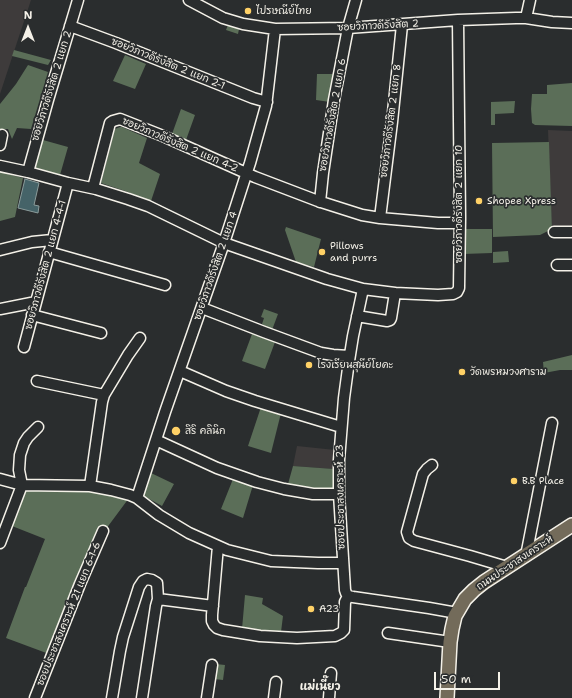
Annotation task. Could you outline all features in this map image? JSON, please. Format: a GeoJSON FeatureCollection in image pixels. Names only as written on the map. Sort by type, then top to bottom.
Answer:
{"type":"FeatureCollection","features":[{"type":"Feature","properties":{"kind":"main road","name":"ถนนประชาสงเคราะห์"},"geometry":{"type":"LineString","coordinates":[[447,698],[452,629],[455,616],[465,599],[484,582],[572,525]]}},
{"type":"Feature","properties":{"kind":"street","name":"ซอยวิภาวดีรังสิต 2 แยก 2"},"geometry":{"type":"LineString","coordinates":[[28,172],[78,0]]}},
{"type":"Feature","properties":{"kind":"street","name":"ซอยวิภาวดีรังสิต 2"},"geometry":{"type":"LineString","coordinates":[[189,0],[223,18],[243,24],[275,29],[348,28],[458,20],[526,18],[572,23]]}},
{"type":"Feature","properties":{"kind":"street","name":"ซอยวิภาวดีรังสิต 2 แยก 6"},"geometry":{"type":"LineString","coordinates":[[320,202],[322,173],[334,100],[348,28],[356,0]]}},
{"type":"Feature","properties":{"kind":"street"},"geometry":{"type":"LineString","coordinates":[[526,18],[530,0]]}},
{"type":"Feature","properties":{"kind":"street","name":"ซอยวิภาวดีรังสิต 2 แยก 10"},"geometry":{"type":"LineString","coordinates":[[28,172],[93,188],[148,206],[224,242],[327,279],[363,288],[395,293],[438,295],[452,294],[459,288],[460,223],[458,20]]}},
{"type":"Feature","properties":{"kind":"street","name":"ซอยวิภาวดีรังสิต 2 แยก 8"},"geometry":{"type":"LineString","coordinates":[[380,218],[402,25]]}},
{"type":"Feature","properties":{"kind":"street","name":"ซอยวิภาวดีรังสิต 2 แยก 2-1"},"geometry":{"type":"LineString","coordinates":[[70,26],[253,98],[267,102]]}},
{"type":"Feature","properties":{"kind":"street","name":"ซอยวิภาวดีรังสิต 2 แยก 4"},"geometry":{"type":"LineString","coordinates":[[137,498],[247,173],[267,102],[275,29]]}},
{"type":"Feature","properties":{"kind":"street","name":"ซอยวิภาวดีรังสิต 2 แยก 4-2"},"geometry":{"type":"LineString","coordinates":[[93,188],[110,124],[113,121],[120,119],[320,202],[362,215],[438,223],[460,223]]}},
{"type":"Feature","properties":{"kind":"street"},"geometry":{"type":"LineString","coordinates":[[0,145],[2,135]]}},
{"type":"Feature","properties":{"kind":"street"},"geometry":{"type":"LineString","coordinates":[[0,166],[28,172]]}},
{"type":"Feature","properties":{"kind":"street","name":"ซอยวิภาวดีรังสิต 2 แยก 4-4-1"},"geometry":{"type":"LineString","coordinates":[[24,347],[68,183]]}},
{"type":"Feature","properties":{"kind":"street"},"geometry":{"type":"LineString","coordinates":[[554,232],[572,232]]}},
{"type":"Feature","properties":{"kind":"street"},"geometry":{"type":"LineString","coordinates":[[0,250],[32,242],[52,240]]}},
{"type":"Feature","properties":{"kind":"street"},"geometry":{"type":"LineString","coordinates":[[49,252],[165,285]]}},
{"type":"Feature","properties":{"kind":"street"},"geometry":{"type":"LineString","coordinates":[[557,265],[572,265]]}},
{"type":"Feature","properties":{"kind":"street","name":"ซอยประชาสงเคราะห์ 23"},"geometry":{"type":"LineString","coordinates":[[348,596],[345,590],[343,563],[339,494],[339,460],[349,356],[363,288]]}},
{"type":"Feature","properties":{"kind":"street"},"geometry":{"type":"LineString","coordinates":[[357,316],[390,320],[395,293]]}},
{"type":"Feature","properties":{"kind":"street"},"geometry":{"type":"LineString","coordinates":[[0,309],[36,302]]}},
{"type":"Feature","properties":{"kind":"street"},"geometry":{"type":"LineString","coordinates":[[202,308],[321,353],[333,356],[349,356]]}},
{"type":"Feature","properties":{"kind":"street"},"geometry":{"type":"LineString","coordinates":[[32,315],[101,334]]}},
{"type":"Feature","properties":{"kind":"street"},"geometry":{"type":"LineString","coordinates":[[90,486],[104,395],[140,338]]}},
{"type":"Feature","properties":{"kind":"street"},"geometry":{"type":"LineString","coordinates":[[180,371],[226,391],[341,427]]}},
{"type":"Feature","properties":{"kind":"street"},"geometry":{"type":"LineString","coordinates":[[37,381],[104,395]]}},
{"type":"Feature","properties":{"kind":"street"},"geometry":{"type":"LineString","coordinates":[[526,556],[552,423]]}},
{"type":"Feature","properties":{"kind":"street"},"geometry":{"type":"LineString","coordinates":[[0,543],[22,485],[19,470],[20,455],[24,443],[38,427]]}},
{"type":"Feature","properties":{"kind":"street"},"geometry":{"type":"LineString","coordinates":[[156,440],[217,468],[257,482],[313,494],[339,494]]}},
{"type":"Feature","properties":{"kind":"street"},"geometry":{"type":"LineString","coordinates":[[432,465],[427,468],[423,474],[407,532],[409,538],[414,541],[507,567]]}},
{"type":"Feature","properties":{"kind":"street"},"geometry":{"type":"LineString","coordinates":[[0,479],[22,485],[90,486],[130,495],[137,498],[159,515],[189,533],[227,550],[271,561],[343,563]]}},
{"type":"Feature","properties":{"kind":"street","name":"ซอยประชาสงเคราะห์ 21 แยก 6-1-6"},"geometry":{"type":"LineString","coordinates":[[35,698],[80,584],[103,531]]}},
{"type":"Feature","properties":{"kind":"street"},"geometry":{"type":"LineString","coordinates":[[218,546],[212,622],[217,628],[223,630],[260,636],[297,638],[335,636],[344,630],[345,602],[348,596],[457,613]]}},
{"type":"Feature","properties":{"kind":"street"},"geometry":{"type":"LineString","coordinates":[[112,698],[123,637],[139,587],[143,581],[147,579],[157,582],[158,600],[142,698]]}},
{"type":"Feature","properties":{"kind":"street"},"geometry":{"type":"LineString","coordinates":[[158,600],[213,606]]}},
{"type":"Feature","properties":{"kind":"street"},"geometry":{"type":"LineString","coordinates":[[388,633],[450,642]]}},
{"type":"Feature","properties":{"kind":"street"},"geometry":{"type":"LineString","coordinates":[[208,698],[212,665]]}},
{"type":"Feature","properties":{"kind":"street"},"geometry":{"type":"LineString","coordinates":[[330,698],[331,673]]}},
{"type":"Feature","properties":{"kind":"street"},"geometry":{"type":"LineString","coordinates":[[274,698],[276,682]]}},
{"type":"Feature","properties":{"kind":"shaded area"},"geometry":{"type":"Polygon","coordinates":[[[0,0],[31,0],[0,94],[0,0]]]}},
{"type":"Feature","properties":{"kind":"shaded area"},"geometry":{"type":"Polygon","coordinates":[[[548,130],[572,131],[572,230],[552,231],[548,130]]]}},
{"type":"Feature","properties":{"kind":"shaded area"},"geometry":{"type":"Polygon","coordinates":[[[297,446],[335,450],[334,469],[293,466],[297,446]]]}},
{"type":"Feature","properties":{"kind":"green space"},"geometry":{"type":"Polygon","coordinates":[[[228,25],[239,29],[238,34],[226,30],[228,25]]]}},
{"type":"Feature","properties":{"kind":"green space"},"geometry":{"type":"Polygon","coordinates":[[[14,50],[51,60],[48,65],[12,56],[14,50]]]}},
{"type":"Feature","properties":{"kind":"green space"},"geometry":{"type":"Polygon","coordinates":[[[125,55],[146,64],[135,89],[113,81],[125,55]]]}},
{"type":"Feature","properties":{"kind":"green space"},"geometry":{"type":"Polygon","coordinates":[[[28,65],[48,72],[31,129],[17,128],[12,139],[8,129],[0,129],[0,104],[16,84],[28,65]]]}},
{"type":"Feature","properties":{"kind":"green space"},"geometry":{"type":"Polygon","coordinates":[[[317,74],[336,74],[330,102],[316,100],[317,74]]]}},
{"type":"Feature","properties":{"kind":"green space"},"geometry":{"type":"Polygon","coordinates":[[[572,83],[572,126],[535,125],[532,123],[532,94],[547,94],[547,85],[572,83]]]}},
{"type":"Feature","properties":{"kind":"green space"},"geometry":{"type":"Polygon","coordinates":[[[515,101],[514,113],[495,114],[495,125],[491,125],[491,102],[515,101]]]}},
{"type":"Feature","properties":{"kind":"green space"},"geometry":{"type":"Polygon","coordinates":[[[181,109],[195,115],[186,140],[172,134],[181,109]]]}},
{"type":"Feature","properties":{"kind":"green space"},"geometry":{"type":"Polygon","coordinates":[[[120,127],[147,138],[139,163],[160,174],[151,201],[101,183],[115,129],[120,127]]]}},
{"type":"Feature","properties":{"kind":"green space"},"geometry":{"type":"Polygon","coordinates":[[[43,140],[68,147],[60,175],[36,168],[35,165],[43,140]]]}},
{"type":"Feature","properties":{"kind":"green space"},"geometry":{"type":"Polygon","coordinates":[[[549,142],[552,229],[540,235],[493,237],[492,143],[549,142]]]}},
{"type":"Feature","properties":{"kind":"green space"},"geometry":{"type":"Polygon","coordinates":[[[0,172],[23,178],[15,217],[0,221],[0,172]]]}},
{"type":"Feature","properties":{"kind":"green space"},"geometry":{"type":"Polygon","coordinates":[[[286,227],[321,239],[314,267],[296,262],[285,230],[286,227]]]}},
{"type":"Feature","properties":{"kind":"green space"},"geometry":{"type":"Polygon","coordinates":[[[463,229],[492,229],[492,253],[463,254],[463,229]]]}},
{"type":"Feature","properties":{"kind":"green space"},"geometry":{"type":"Polygon","coordinates":[[[508,251],[509,262],[493,263],[493,252],[508,251]]]}},
{"type":"Feature","properties":{"kind":"green space"},"geometry":{"type":"Polygon","coordinates":[[[264,309],[278,314],[272,330],[262,324],[264,318],[261,317],[264,309]]]}},
{"type":"Feature","properties":{"kind":"green space"},"geometry":{"type":"Polygon","coordinates":[[[252,334],[275,342],[265,369],[242,361],[252,334]]]}},
{"type":"Feature","properties":{"kind":"green space"},"geometry":{"type":"Polygon","coordinates":[[[572,355],[572,370],[560,370],[544,373],[543,362],[572,355]]]}},
{"type":"Feature","properties":{"kind":"green space"},"geometry":{"type":"Polygon","coordinates":[[[261,407],[281,413],[271,453],[248,446],[261,407]]]}},
{"type":"Feature","properties":{"kind":"green space"},"geometry":{"type":"Polygon","coordinates":[[[293,466],[334,469],[334,489],[310,490],[288,484],[293,466]]]}},
{"type":"Feature","properties":{"kind":"green space"},"geometry":{"type":"Polygon","coordinates":[[[151,473],[174,484],[162,506],[142,495],[142,490],[151,473]]]}},
{"type":"Feature","properties":{"kind":"green space"},"geometry":{"type":"Polygon","coordinates":[[[233,479],[253,485],[243,518],[221,509],[233,479]]]}},
{"type":"Feature","properties":{"kind":"green space"},"geometry":{"type":"Polygon","coordinates":[[[25,489],[94,492],[129,498],[106,529],[49,654],[6,638],[45,539],[12,526],[25,489]]]}},
{"type":"Feature","properties":{"kind":"green space"},"geometry":{"type":"Polygon","coordinates":[[[245,595],[263,598],[262,604],[283,616],[281,632],[242,629],[245,595]]]}},
{"type":"Feature","properties":{"kind":"green space"},"geometry":{"type":"Polygon","coordinates":[[[216,664],[225,665],[223,680],[214,679],[216,664]]]}},
{"type":"Feature","properties":{"kind":"water"},"geometry":{"type":"Polygon","coordinates":[[[25,179],[39,183],[34,205],[39,206],[38,213],[18,208],[25,179]]]}},
{"type":"Feature","properties":{"kind":"place","name":"ไปรษณีย์ไทย"},"geometry":{"type":"Point","coordinates":[248,11]}},
{"type":"Feature","properties":{"kind":"place","name":"Shopee Xpress"},"geometry":{"type":"Point","coordinates":[479,201]}},
{"type":"Feature","properties":{"kind":"place","name":"Pillows and purrs"},"geometry":{"type":"Point","coordinates":[322,252]}},
{"type":"Feature","properties":{"kind":"place","name":"โรงเรียนสุนีย์โยคะ"},"geometry":{"type":"Point","coordinates":[309,365]}},
{"type":"Feature","properties":{"kind":"place","name":"วัดพรหมวงศาราม"},"geometry":{"type":"Point","coordinates":[462,372]}},
{"type":"Feature","properties":{"kind":"place","name":"สิริ คลินิก"},"geometry":{"type":"Point","coordinates":[176,431]}},
{"type":"Feature","properties":{"kind":"place","name":"B.B Place"},"geometry":{"type":"Point","coordinates":[514,481]}},
{"type":"Feature","properties":{"kind":"place","name":"A23"},"geometry":{"type":"Point","coordinates":[311,609]}},
{"type":"Feature","properties":{"kind":"district","name":"แม่เนี๊ยว"},"geometry":{"type":"Point","coordinates":[320,687]}}]}
